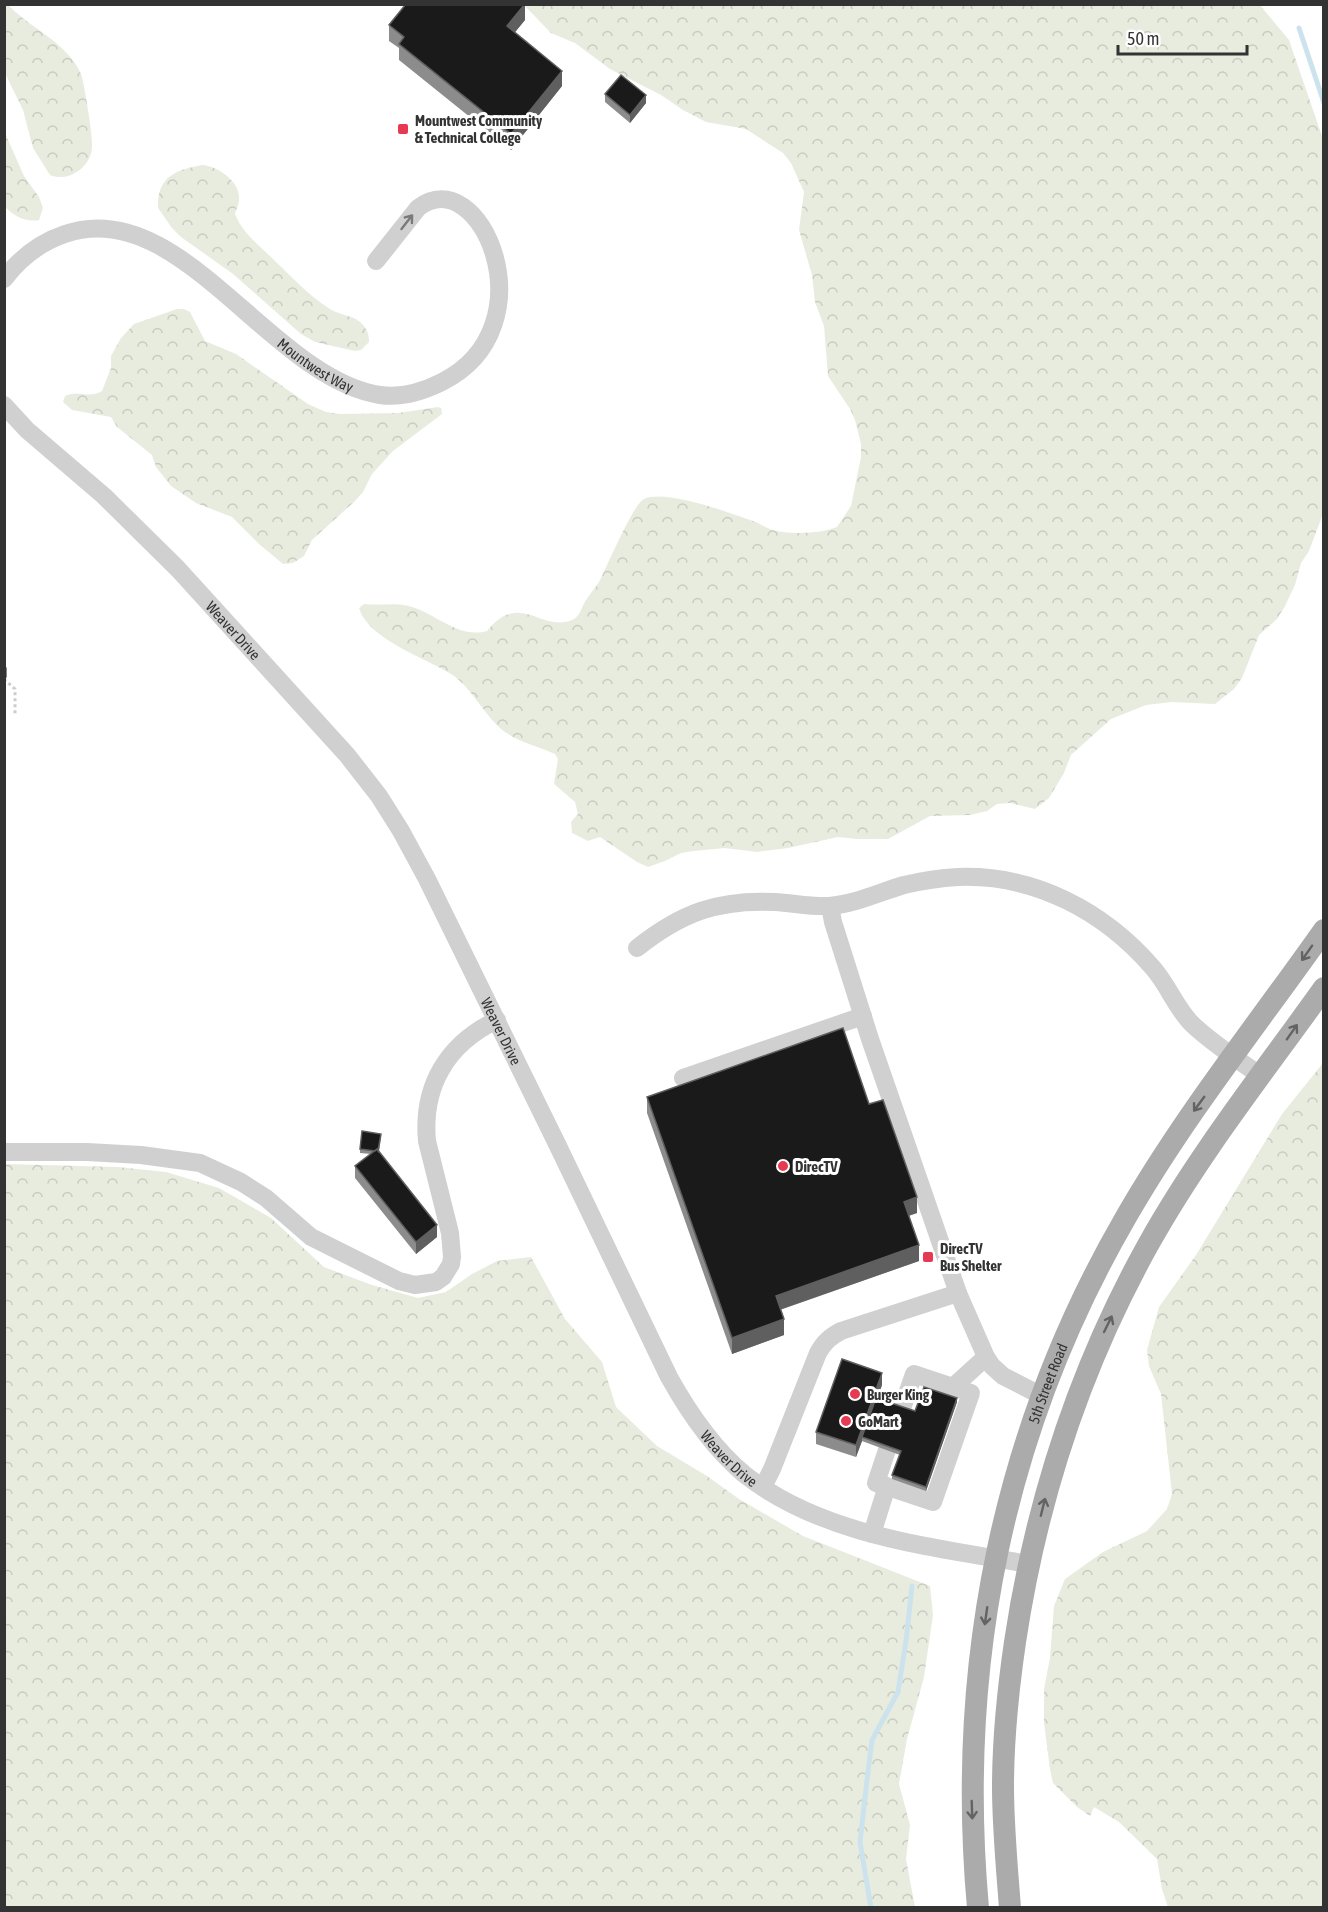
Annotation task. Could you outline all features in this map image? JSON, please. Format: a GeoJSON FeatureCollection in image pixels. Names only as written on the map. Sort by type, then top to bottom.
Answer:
{"type":"FeatureCollection","features":[{"type":"Feature","properties":{"kind":"main road","name":"5th Street Road"},"geometry":{"type":"LineString","coordinates":[[978,1908],[972,1796],[973,1732],[978,1673],[995,1558],[1023,1450],[1042,1396],[1069,1328],[1126,1216],[1197,1107],[1323,930]]}},
{"type":"Feature","properties":{"kind":"main road"},"geometry":{"type":"LineString","coordinates":[[1010,1908],[1003,1787],[1010,1675],[1029,1564],[1061,1441],[1101,1337],[1149,1243],[1194,1171],[1323,988]]}},
{"type":"Feature","properties":{"kind":"street","name":"Mountwest Way"},"geometry":{"type":"LineString","coordinates":[[7,269],[51,239],[73,231],[97,228],[119,229],[158,243],[177,256],[317,370],[338,382],[383,396],[410,394],[451,378],[467,365],[491,332],[497,314],[500,277],[491,242],[484,229],[473,216],[448,199],[425,202],[417,208],[376,261]]}},
{"type":"Feature","properties":{"kind":"street","name":"Weaver Drive"},"geometry":{"type":"LineString","coordinates":[[4,405],[27,430],[104,496],[178,569],[347,755],[379,796],[401,831],[497,1020],[644,1327],[681,1398],[704,1432],[725,1456],[763,1487],[814,1516],[872,1534],[1029,1564]]}},
{"type":"Feature","properties":{"kind":"street"},"geometry":{"type":"LineString","coordinates":[[637,948],[677,921],[712,906],[752,901],[830,906],[906,885],[957,877],[1008,880],[1057,895],[1087,911],[1120,935],[1154,969],[1191,1022],[1261,1076]]}},
{"type":"Feature","properties":{"kind":"street"},"geometry":{"type":"LineString","coordinates":[[830,906],[863,1016],[958,1293],[992,1366],[1003,1376],[1042,1396]]}},
{"type":"Feature","properties":{"kind":"street"},"geometry":{"type":"LineString","coordinates":[[683,1078],[863,1016]]}},
{"type":"Feature","properties":{"kind":"street"},"geometry":{"type":"LineString","coordinates":[[4,1152],[120,1154],[200,1163],[241,1182],[266,1198],[320,1242],[399,1281],[426,1285],[443,1277],[451,1264],[452,1257],[450,1233],[426,1141],[428,1101],[439,1072],[460,1044],[472,1034],[497,1020]]}},
{"type":"Feature","properties":{"kind":"street"},"geometry":{"type":"LineString","coordinates":[[763,1487],[823,1344],[830,1337],[841,1331],[958,1293]]}},
{"type":"Feature","properties":{"kind":"street"},"geometry":{"type":"LineString","coordinates":[[953,1387],[986,1357]]}},
{"type":"Feature","properties":{"kind":"street"},"geometry":{"type":"LineString","coordinates":[[887,1450],[876,1482],[933,1502],[971,1393],[914,1374],[901,1410]]}},
{"type":"Feature","properties":{"kind":"street"},"geometry":{"type":"LineString","coordinates":[[872,1534],[886,1486]]}},
{"type":"Feature","properties":{"kind":"path"},"geometry":{"type":"LineString","coordinates":[[4,679],[15,689],[15,716]]}},
{"type":"Feature","properties":{"kind":"green space"},"geometry":{"type":"Polygon","coordinates":[[[1259,4],[1289,40],[1323,139],[1323,514],[1284,608],[1277,619],[1259,635],[1242,678],[1234,689],[1215,704],[1172,702],[1146,705],[1111,719],[1071,755],[1064,773],[1049,798],[1035,809],[1010,803],[997,804],[987,811],[970,815],[930,816],[888,839],[838,837],[757,852],[725,848],[694,851],[681,853],[648,867],[600,837],[588,841],[572,833],[571,822],[578,814],[575,802],[554,784],[558,759],[555,754],[508,734],[493,721],[459,680],[399,647],[364,619],[359,608],[364,604],[412,607],[457,629],[477,633],[487,631],[499,619],[510,614],[521,613],[552,622],[574,619],[599,582],[633,512],[644,499],[667,497],[682,499],[729,513],[770,529],[794,533],[822,531],[837,527],[851,506],[861,457],[861,444],[850,409],[828,376],[824,326],[815,302],[812,275],[799,230],[804,192],[791,163],[783,153],[746,129],[706,122],[661,95],[610,69],[575,43],[551,33],[524,5],[1259,4]]]}},
{"type":"Feature","properties":{"kind":"green space"},"geometry":{"type":"Polygon","coordinates":[[[4,5],[8,5],[67,53],[81,74],[92,146],[88,161],[71,175],[57,177],[50,175],[33,148],[23,110],[5,73],[4,5]]]}},
{"type":"Feature","properties":{"kind":"green space"},"geometry":{"type":"Polygon","coordinates":[[[5,133],[24,176],[39,197],[43,208],[39,220],[20,218],[5,207],[5,133]]]}},
{"type":"Feature","properties":{"kind":"green space"},"geometry":{"type":"Polygon","coordinates":[[[202,165],[215,168],[232,181],[239,193],[239,204],[235,214],[242,228],[252,239],[322,304],[357,320],[364,326],[369,342],[361,350],[355,351],[315,342],[301,334],[233,274],[172,228],[158,208],[161,188],[176,172],[202,165]]]}},
{"type":"Feature","properties":{"kind":"green space"},"geometry":{"type":"Polygon","coordinates":[[[177,309],[190,312],[205,341],[236,354],[308,404],[326,412],[340,414],[398,413],[438,407],[441,408],[442,414],[393,451],[372,474],[363,492],[354,502],[312,540],[304,556],[293,563],[283,564],[232,517],[196,503],[171,486],[156,467],[152,455],[117,427],[111,417],[72,410],[63,402],[65,396],[70,394],[92,394],[102,391],[111,368],[111,356],[121,338],[134,324],[177,309]]]}},
{"type":"Feature","properties":{"kind":"green space"},"geometry":{"type":"Polygon","coordinates":[[[1323,1063],[1323,1907],[1168,1907],[1162,1889],[1157,1859],[1119,1822],[1094,1807],[1090,1816],[1077,1807],[1053,1783],[1044,1723],[1044,1689],[1050,1658],[1054,1606],[1065,1579],[1103,1552],[1147,1531],[1167,1509],[1172,1494],[1161,1394],[1149,1366],[1147,1350],[1159,1307],[1196,1255],[1282,1114],[1323,1063]]]}},
{"type":"Feature","properties":{"kind":"green space"},"geometry":{"type":"Polygon","coordinates":[[[5,1164],[118,1167],[166,1172],[219,1188],[271,1218],[324,1267],[372,1285],[418,1298],[446,1292],[472,1274],[497,1261],[531,1257],[565,1319],[602,1362],[616,1407],[657,1446],[707,1476],[739,1499],[803,1536],[930,1586],[933,1615],[924,1677],[907,1739],[899,1784],[910,1825],[906,1859],[915,1907],[5,1907],[5,1164]]]}},
{"type":"Feature","properties":{"kind":"building"},"geometry":{"type":"Polygon","coordinates":[[[406,4],[525,4],[507,26],[562,71],[511,134],[399,44],[404,37],[389,25],[406,4]]]}},
{"type":"Feature","properties":{"kind":"building"},"geometry":{"type":"Polygon","coordinates":[[[621,75],[646,95],[630,115],[605,94],[621,75]]]}},
{"type":"Feature","properties":{"kind":"building","name":"DirecTV"},"geometry":{"type":"Polygon","coordinates":[[[843,1028],[869,1104],[883,1100],[917,1197],[904,1202],[919,1245],[776,1296],[784,1319],[732,1338],[647,1097],[843,1028]]]}},
{"type":"Feature","properties":{"kind":"building"},"geometry":{"type":"Polygon","coordinates":[[[362,1131],[381,1134],[378,1151],[377,1149],[375,1151],[360,1149],[362,1131]]]}},
{"type":"Feature","properties":{"kind":"building"},"geometry":{"type":"Polygon","coordinates":[[[377,1149],[437,1225],[416,1242],[355,1166],[377,1149]]]}},
{"type":"Feature","properties":{"kind":"building","name":"GoMart"},"geometry":{"type":"Polygon","coordinates":[[[842,1359],[882,1373],[856,1445],[816,1432],[842,1359]]]}},
{"type":"Feature","properties":{"kind":"building","name":"GoMart"},"geometry":{"type":"Polygon","coordinates":[[[924,1387],[957,1398],[926,1487],[892,1475],[901,1451],[862,1437],[876,1398],[915,1411],[924,1387]]]}},
{"type":"Feature","properties":{"kind":"waterway"},"geometry":{"type":"LineString","coordinates":[[1299,28],[1324,103]]}},
{"type":"Feature","properties":{"kind":"waterway"},"geometry":{"type":"LineString","coordinates":[[871,1908],[860,1842],[872,1740],[898,1692],[912,1586]]}},
{"type":"Feature","properties":{"kind":"place","name":"Mountwest Community & Technical College"},"geometry":{"type":"Point","coordinates":[403,129]}},
{"type":"Feature","properties":{"kind":"place","name":"DirecTV"},"geometry":{"type":"Point","coordinates":[783,1166]}},
{"type":"Feature","properties":{"kind":"place","name":"DirecTV Bus Shelter"},"geometry":{"type":"Point","coordinates":[928,1257]}},
{"type":"Feature","properties":{"kind":"place","name":"Burger King"},"geometry":{"type":"Point","coordinates":[855,1394]}},
{"type":"Feature","properties":{"kind":"place","name":"GoMart"},"geometry":{"type":"Point","coordinates":[846,1421]}}]}
